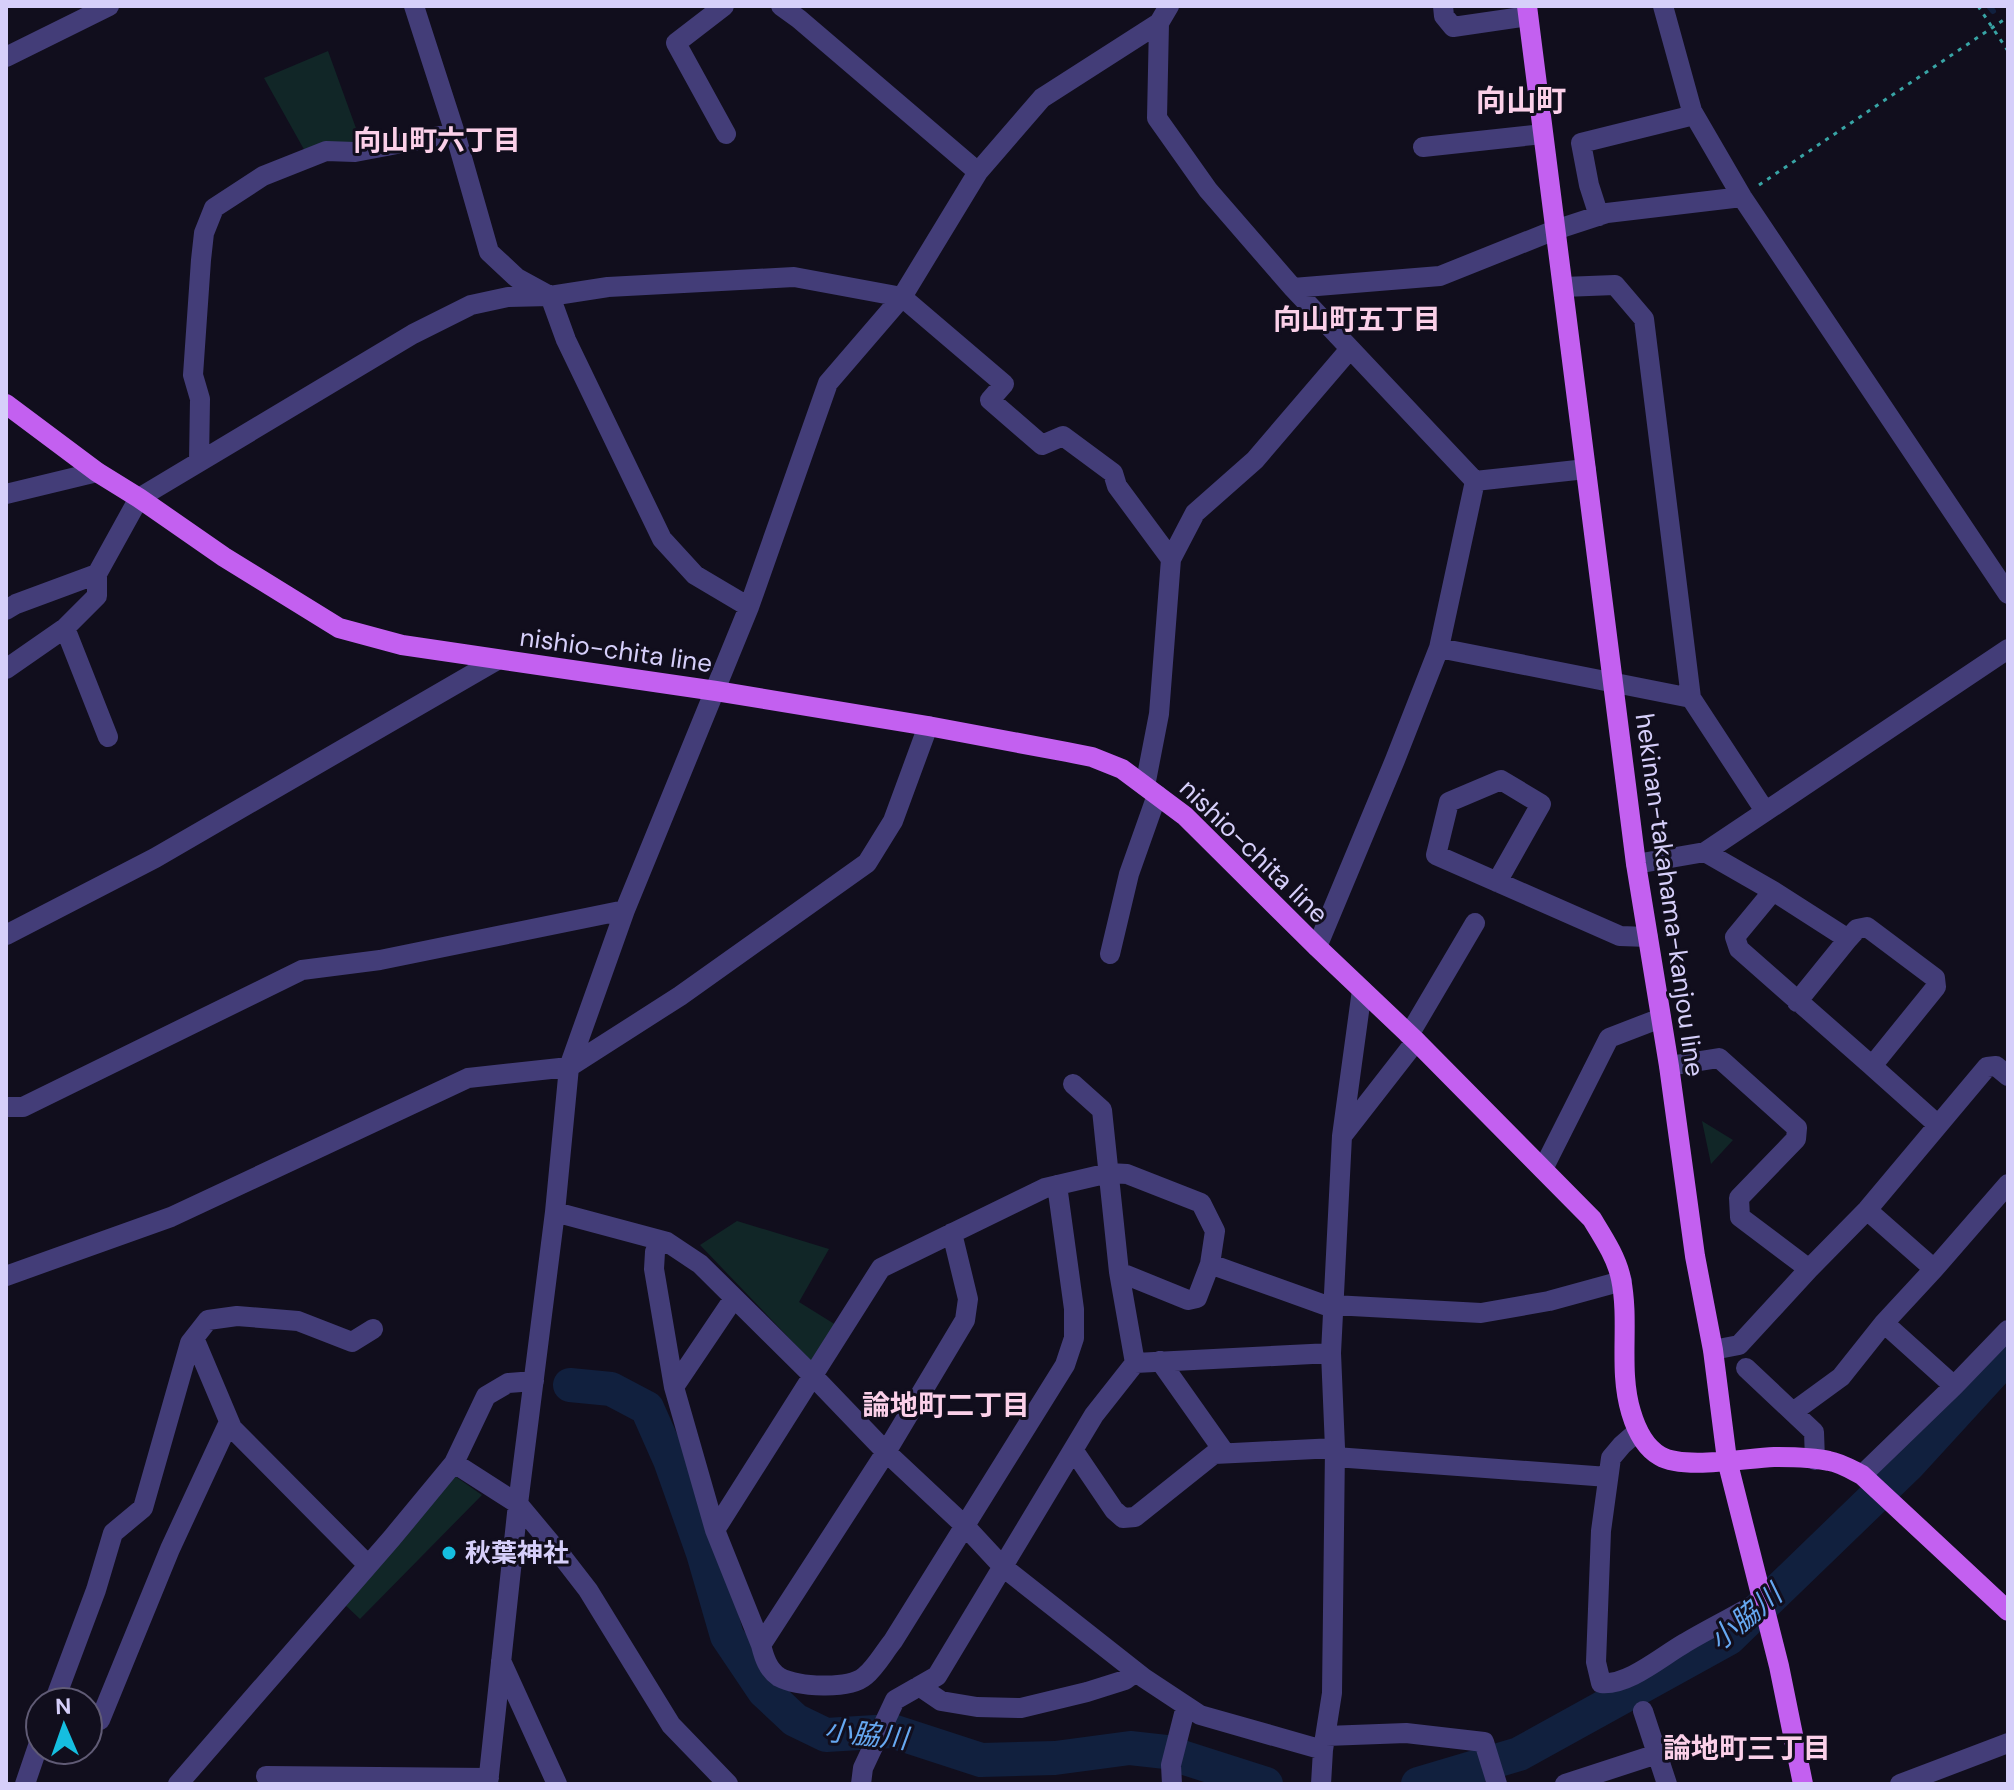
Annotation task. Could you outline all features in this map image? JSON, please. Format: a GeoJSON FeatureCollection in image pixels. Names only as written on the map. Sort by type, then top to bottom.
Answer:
{"type":"FeatureCollection","features":[{"type":"Feature","properties":{"kind":"main road","name":"hekinan-takahama-kanjou line"},"geometry":{"type":"LineString","coordinates":[[1527,11],[1636,864],[1669,1066],[1695,1256],[1713,1350],[1727,1460],[1779,1666],[1803,1784]]}},
{"type":"Feature","properties":{"kind":"main road","name":"nishio-chita line"},"geometry":{"type":"LineString","coordinates":[[6,404],[97,472],[224,557],[339,628],[402,645],[928,726],[1092,757],[1122,769],[1185,816],[1592,1219],[1607,1244],[1622,1281],[1626,1318],[1625,1386],[1631,1413],[1645,1444],[1661,1457],[1681,1463],[1777,1457],[1829,1461],[1862,1475],[2008,1611]]}},
{"type":"Feature","properties":{"kind":"street"},"geometry":{"type":"LineString","coordinates":[[6,57],[109,6]]}},
{"type":"Feature","properties":{"kind":"street"},"geometry":{"type":"LineString","coordinates":[[414,6],[489,252],[517,278],[550,296],[566,340],[662,539],[695,575],[749,607]]}},
{"type":"Feature","properties":{"kind":"street"},"geometry":{"type":"LineString","coordinates":[[724,6],[676,43],[726,134]]}},
{"type":"Feature","properties":{"kind":"street"},"geometry":{"type":"LineString","coordinates":[[781,6],[805,12],[978,172]]}},
{"type":"Feature","properties":{"kind":"street"},"geometry":{"type":"LineString","coordinates":[[1443,6],[1444,16],[1453,27],[1527,11]]}},
{"type":"Feature","properties":{"kind":"street"},"geometry":{"type":"LineString","coordinates":[[1663,6],[1694,115],[1742,197],[2008,594]]}},
{"type":"Feature","properties":{"kind":"street"},"geometry":{"type":"LineString","coordinates":[[266,1776],[488,1781],[518,1504],[555,1212],[569,1067],[625,910],[749,607],[828,383],[902,297],[978,172],[1042,98],[1164,14]]}},
{"type":"Feature","properties":{"kind":"street"},"geometry":{"type":"LineString","coordinates":[[1164,14],[1157,118],[1208,190],[1293,288],[1475,481]]}},
{"type":"Feature","properties":{"kind":"street"},"geometry":{"type":"LineString","coordinates":[[1599,216],[1581,143],[1694,115]]}},
{"type":"Feature","properties":{"kind":"street"},"geometry":{"type":"LineString","coordinates":[[199,462],[200,399],[193,375],[204,233],[214,208],[263,176],[326,151],[355,152],[455,133]]}},
{"type":"Feature","properties":{"kind":"street"},"geometry":{"type":"LineString","coordinates":[[1423,147],[1543,134]]}},
{"type":"Feature","properties":{"kind":"street"},"geometry":{"type":"LineString","coordinates":[[1293,288],[1440,276],[1555,230],[1607,213],[1742,197]]}},
{"type":"Feature","properties":{"kind":"street"},"geometry":{"type":"LineString","coordinates":[[6,669],[65,628],[97,596],[97,574],[139,498],[413,334],[471,305],[508,297],[550,296],[608,287],[794,277],[902,297],[1004,384],[990,400],[1042,445],[1063,436],[1113,473],[1117,486],[1171,559]]}},
{"type":"Feature","properties":{"kind":"street"},"geometry":{"type":"LineString","coordinates":[[1563,287],[1615,285],[1644,319],[1691,698],[1765,811]]}},
{"type":"Feature","properties":{"kind":"street"},"geometry":{"type":"LineString","coordinates":[[1110,954],[1151,790],[1171,559],[1195,513],[1255,460],[1350,349]]}},
{"type":"Feature","properties":{"kind":"street"},"geometry":{"type":"LineString","coordinates":[[1475,481],[1586,469]]}},
{"type":"Feature","properties":{"kind":"street"},"geometry":{"type":"LineString","coordinates":[[6,494],[97,472]]}},
{"type":"Feature","properties":{"kind":"street"},"geometry":{"type":"LineString","coordinates":[[1317,947],[1439,648],[1475,481]]}},
{"type":"Feature","properties":{"kind":"street"},"geometry":{"type":"LineString","coordinates":[[6,610],[97,574]]}},
{"type":"Feature","properties":{"kind":"street"},"geometry":{"type":"LineString","coordinates":[[65,628],[108,737]]}},
{"type":"Feature","properties":{"kind":"street"},"geometry":{"type":"LineString","coordinates":[[1439,648],[1691,698]]}},
{"type":"Feature","properties":{"kind":"street"},"geometry":{"type":"LineString","coordinates":[[1636,864],[1705,852],[2008,649]]}},
{"type":"Feature","properties":{"kind":"street"},"geometry":{"type":"LineString","coordinates":[[6,935],[155,858],[497,660]]}},
{"type":"Feature","properties":{"kind":"street"},"geometry":{"type":"LineString","coordinates":[[6,1276],[171,1217],[468,1078],[569,1067],[680,996],[867,863],[893,821],[928,726]]}},
{"type":"Feature","properties":{"kind":"street"},"geometry":{"type":"LineString","coordinates":[[1497,882],[1541,804],[1501,780],[1449,802],[1436,855],[1497,882],[1620,936],[1648,937]]}},
{"type":"Feature","properties":{"kind":"street"},"geometry":{"type":"LineString","coordinates":[[1705,852],[1848,939]]}},
{"type":"Feature","properties":{"kind":"street"},"geometry":{"type":"LineString","coordinates":[[1773,891],[1735,937],[1739,949],[1938,1125]]}},
{"type":"Feature","properties":{"kind":"street"},"geometry":{"type":"LineString","coordinates":[[6,1107],[23,1107],[302,970],[380,960],[625,910]]}},
{"type":"Feature","properties":{"kind":"street"},"geometry":{"type":"LineString","coordinates":[[1342,1136],[1412,1038],[1475,923]]}},
{"type":"Feature","properties":{"kind":"street"},"geometry":{"type":"LineString","coordinates":[[1797,1002],[1857,929],[1867,927],[1935,978],[1936,987],[1872,1066]]}},
{"type":"Feature","properties":{"kind":"street"},"geometry":{"type":"LineString","coordinates":[[1321,1784],[1332,1693],[1333,1307],[1342,1136],[1362,990]]}},
{"type":"Feature","properties":{"kind":"street"},"geometry":{"type":"LineString","coordinates":[[1543,1169],[1609,1038],[1661,1018]]}},
{"type":"Feature","properties":{"kind":"street"},"geometry":{"type":"LineString","coordinates":[[1669,1066],[1719,1058],[1797,1128],[1796,1139],[1739,1198],[1740,1217],[1809,1269]]}},
{"type":"Feature","properties":{"kind":"street"},"geometry":{"type":"LineString","coordinates":[[1713,1350],[1739,1345],[1867,1210],[1987,1067],[1996,1066],[2008,1076]]}},
{"type":"Feature","properties":{"kind":"street"},"geometry":{"type":"LineString","coordinates":[[1073,1084],[1102,1110],[1119,1272],[1135,1363]]}},
{"type":"Feature","properties":{"kind":"street"},"geometry":{"type":"LineString","coordinates":[[715,1530],[881,1268],[1045,1188],[1109,1173],[1127,1174],[1201,1203],[1215,1231],[1210,1264],[1197,1298],[1188,1300],[1119,1272]]}},
{"type":"Feature","properties":{"kind":"street"},"geometry":{"type":"LineString","coordinates":[[660,1241],[655,1252],[654,1269],[674,1387],[715,1530],[766,1663],[778,1676],[804,1684],[838,1685],[864,1677],[893,1641],[1065,1365],[1074,1338],[1074,1309],[1057,1185]]}},
{"type":"Feature","properties":{"kind":"street"},"geometry":{"type":"LineString","coordinates":[[1793,1412],[1841,1377],[1884,1323],[2006,1190]]}},
{"type":"Feature","properties":{"kind":"street"},"geometry":{"type":"LineString","coordinates":[[1867,1210],[1934,1269]]}},
{"type":"Feature","properties":{"kind":"street"},"geometry":{"type":"LineString","coordinates":[[555,1212],[667,1242],[700,1264],[1003,1567],[1136,1672],[1200,1715],[1324,1743],[1406,1733],[1484,1742],[1497,1784]]}},
{"type":"Feature","properties":{"kind":"street"},"geometry":{"type":"LineString","coordinates":[[761,1645],[886,1452],[965,1320],[968,1299],[952,1233]]}},
{"type":"Feature","properties":{"kind":"street"},"geometry":{"type":"LineString","coordinates":[[1210,1264],[1333,1307],[1481,1313],[1549,1301],[1622,1281]]}},
{"type":"Feature","properties":{"kind":"street"},"geometry":{"type":"LineString","coordinates":[[674,1387],[734,1298]]}},
{"type":"Feature","properties":{"kind":"street"},"geometry":{"type":"LineString","coordinates":[[60,1686],[96,1590],[113,1533],[143,1508],[190,1343],[208,1320],[237,1316],[298,1321],[352,1342],[373,1329]]}},
{"type":"Feature","properties":{"kind":"street"},"geometry":{"type":"LineString","coordinates":[[1884,1323],[1954,1386]]}},
{"type":"Feature","properties":{"kind":"street"},"geometry":{"type":"LineString","coordinates":[[1862,1475],[2008,1330]]}},
{"type":"Feature","properties":{"kind":"street"},"geometry":{"type":"LineString","coordinates":[[194,1338],[232,1428],[368,1565]]}},
{"type":"Feature","properties":{"kind":"street"},"geometry":{"type":"LineString","coordinates":[[861,1784],[863,1768],[895,1700],[937,1676],[1094,1415],[1135,1363],[1331,1353]]}},
{"type":"Feature","properties":{"kind":"street"},"geometry":{"type":"LineString","coordinates":[[1160,1361],[1225,1453]]}},
{"type":"Feature","properties":{"kind":"street"},"geometry":{"type":"LineString","coordinates":[[1746,1368],[1814,1432],[1815,1460]]}},
{"type":"Feature","properties":{"kind":"street"},"geometry":{"type":"LineString","coordinates":[[178,1784],[454,1463],[486,1396],[508,1383],[534,1381]]}},
{"type":"Feature","properties":{"kind":"street"},"geometry":{"type":"LineString","coordinates":[[104,1710],[170,1549],[229,1422]]}},
{"type":"Feature","properties":{"kind":"street"},"geometry":{"type":"LineString","coordinates":[[1638,1431],[1611,1458],[1608,1477],[1601,1531],[1596,1662],[1601,1683],[1610,1684],[1630,1677],[1763,1600]]}},
{"type":"Feature","properties":{"kind":"street"},"geometry":{"type":"LineString","coordinates":[[1074,1451],[1114,1510],[1123,1518],[1135,1517],[1214,1454],[1225,1453],[1335,1452],[1608,1477]]}},
{"type":"Feature","properties":{"kind":"street"},"geometry":{"type":"LineString","coordinates":[[454,1463],[518,1504],[588,1590],[671,1725],[728,1784]]}},
{"type":"Feature","properties":{"kind":"street"},"geometry":{"type":"LineString","coordinates":[[501,1661],[557,1784]]}},
{"type":"Feature","properties":{"kind":"street"},"geometry":{"type":"LineString","coordinates":[[919,1686],[941,1701],[977,1707],[1021,1708],[1087,1692],[1125,1680],[1136,1672]]}},
{"type":"Feature","properties":{"kind":"street"},"geometry":{"type":"LineString","coordinates":[[1172,1784],[1171,1765],[1186,1706]]}},
{"type":"Feature","properties":{"kind":"street"},"geometry":{"type":"LineString","coordinates":[[1643,1711],[1667,1784]]}},
{"type":"Feature","properties":{"kind":"street"},"geometry":{"type":"LineString","coordinates":[[1900,1784],[2008,1743]]}},
{"type":"Feature","properties":{"kind":"street"},"geometry":{"type":"LineString","coordinates":[[1571,1783],[1657,1754]]}},
{"type":"Feature","properties":{"kind":"path"},"geometry":{"type":"LineString","coordinates":[[1978,6],[2008,51]]}},
{"type":"Feature","properties":{"kind":"path"},"geometry":{"type":"LineString","coordinates":[[1742,197],[2008,17]]}},
{"type":"Feature","properties":{"kind":"green space"},"geometry":{"type":"Polygon","coordinates":[[[328,51],[361,142],[306,153],[264,78],[328,51]]]}},
{"type":"Feature","properties":{"kind":"green space"},"geometry":{"type":"Polygon","coordinates":[[[1702,1121],[1733,1140],[1711,1164],[1702,1121]]]}},
{"type":"Feature","properties":{"kind":"green space"},"geometry":{"type":"Polygon","coordinates":[[[737,1221],[829,1249],[799,1302],[836,1325],[812,1362],[700,1245],[737,1221]]]}},
{"type":"Feature","properties":{"kind":"green space"},"geometry":{"type":"Polygon","coordinates":[[[452,1474],[482,1495],[360,1619],[342,1602],[452,1474]]]}},
{"type":"Feature","properties":{"kind":"waterway"},"geometry":{"type":"LineString","coordinates":[[1989,6],[1993,11]]}},
{"type":"Feature","properties":{"kind":"waterway","name":"小脇川"},"geometry":{"type":"LineString","coordinates":[[1418,1784],[1519,1754],[1729,1638],[1909,1464],[2008,1356]]}},
{"type":"Feature","properties":{"kind":"waterway","name":"小脇川"},"geometry":{"type":"LineString","coordinates":[[570,1385],[611,1389],[647,1408],[670,1460],[703,1553],[727,1636],[764,1691],[795,1720],[826,1735],[892,1731],[981,1760],[1055,1758],[1130,1748],[1166,1752],[1266,1784]]}},
{"type":"Feature","properties":{"kind":"place","name":"秋葉神社"},"geometry":{"type":"Point","coordinates":[449,1553]}},
{"type":"Feature","properties":{"kind":"district","name":"向山町"},"geometry":{"type":"Point","coordinates":[1521,101]}},
{"type":"Feature","properties":{"kind":"district","name":"向山町六丁目"},"geometry":{"type":"Point","coordinates":[437,140]}},
{"type":"Feature","properties":{"kind":"district","name":"向山町五丁目"},"geometry":{"type":"Point","coordinates":[1357,319]}},
{"type":"Feature","properties":{"kind":"district","name":"論地町二丁目"},"geometry":{"type":"Point","coordinates":[946,1405]}},
{"type":"Feature","properties":{"kind":"district","name":"論地町三丁目"},"geometry":{"type":"Point","coordinates":[1747,1748]}}]}
